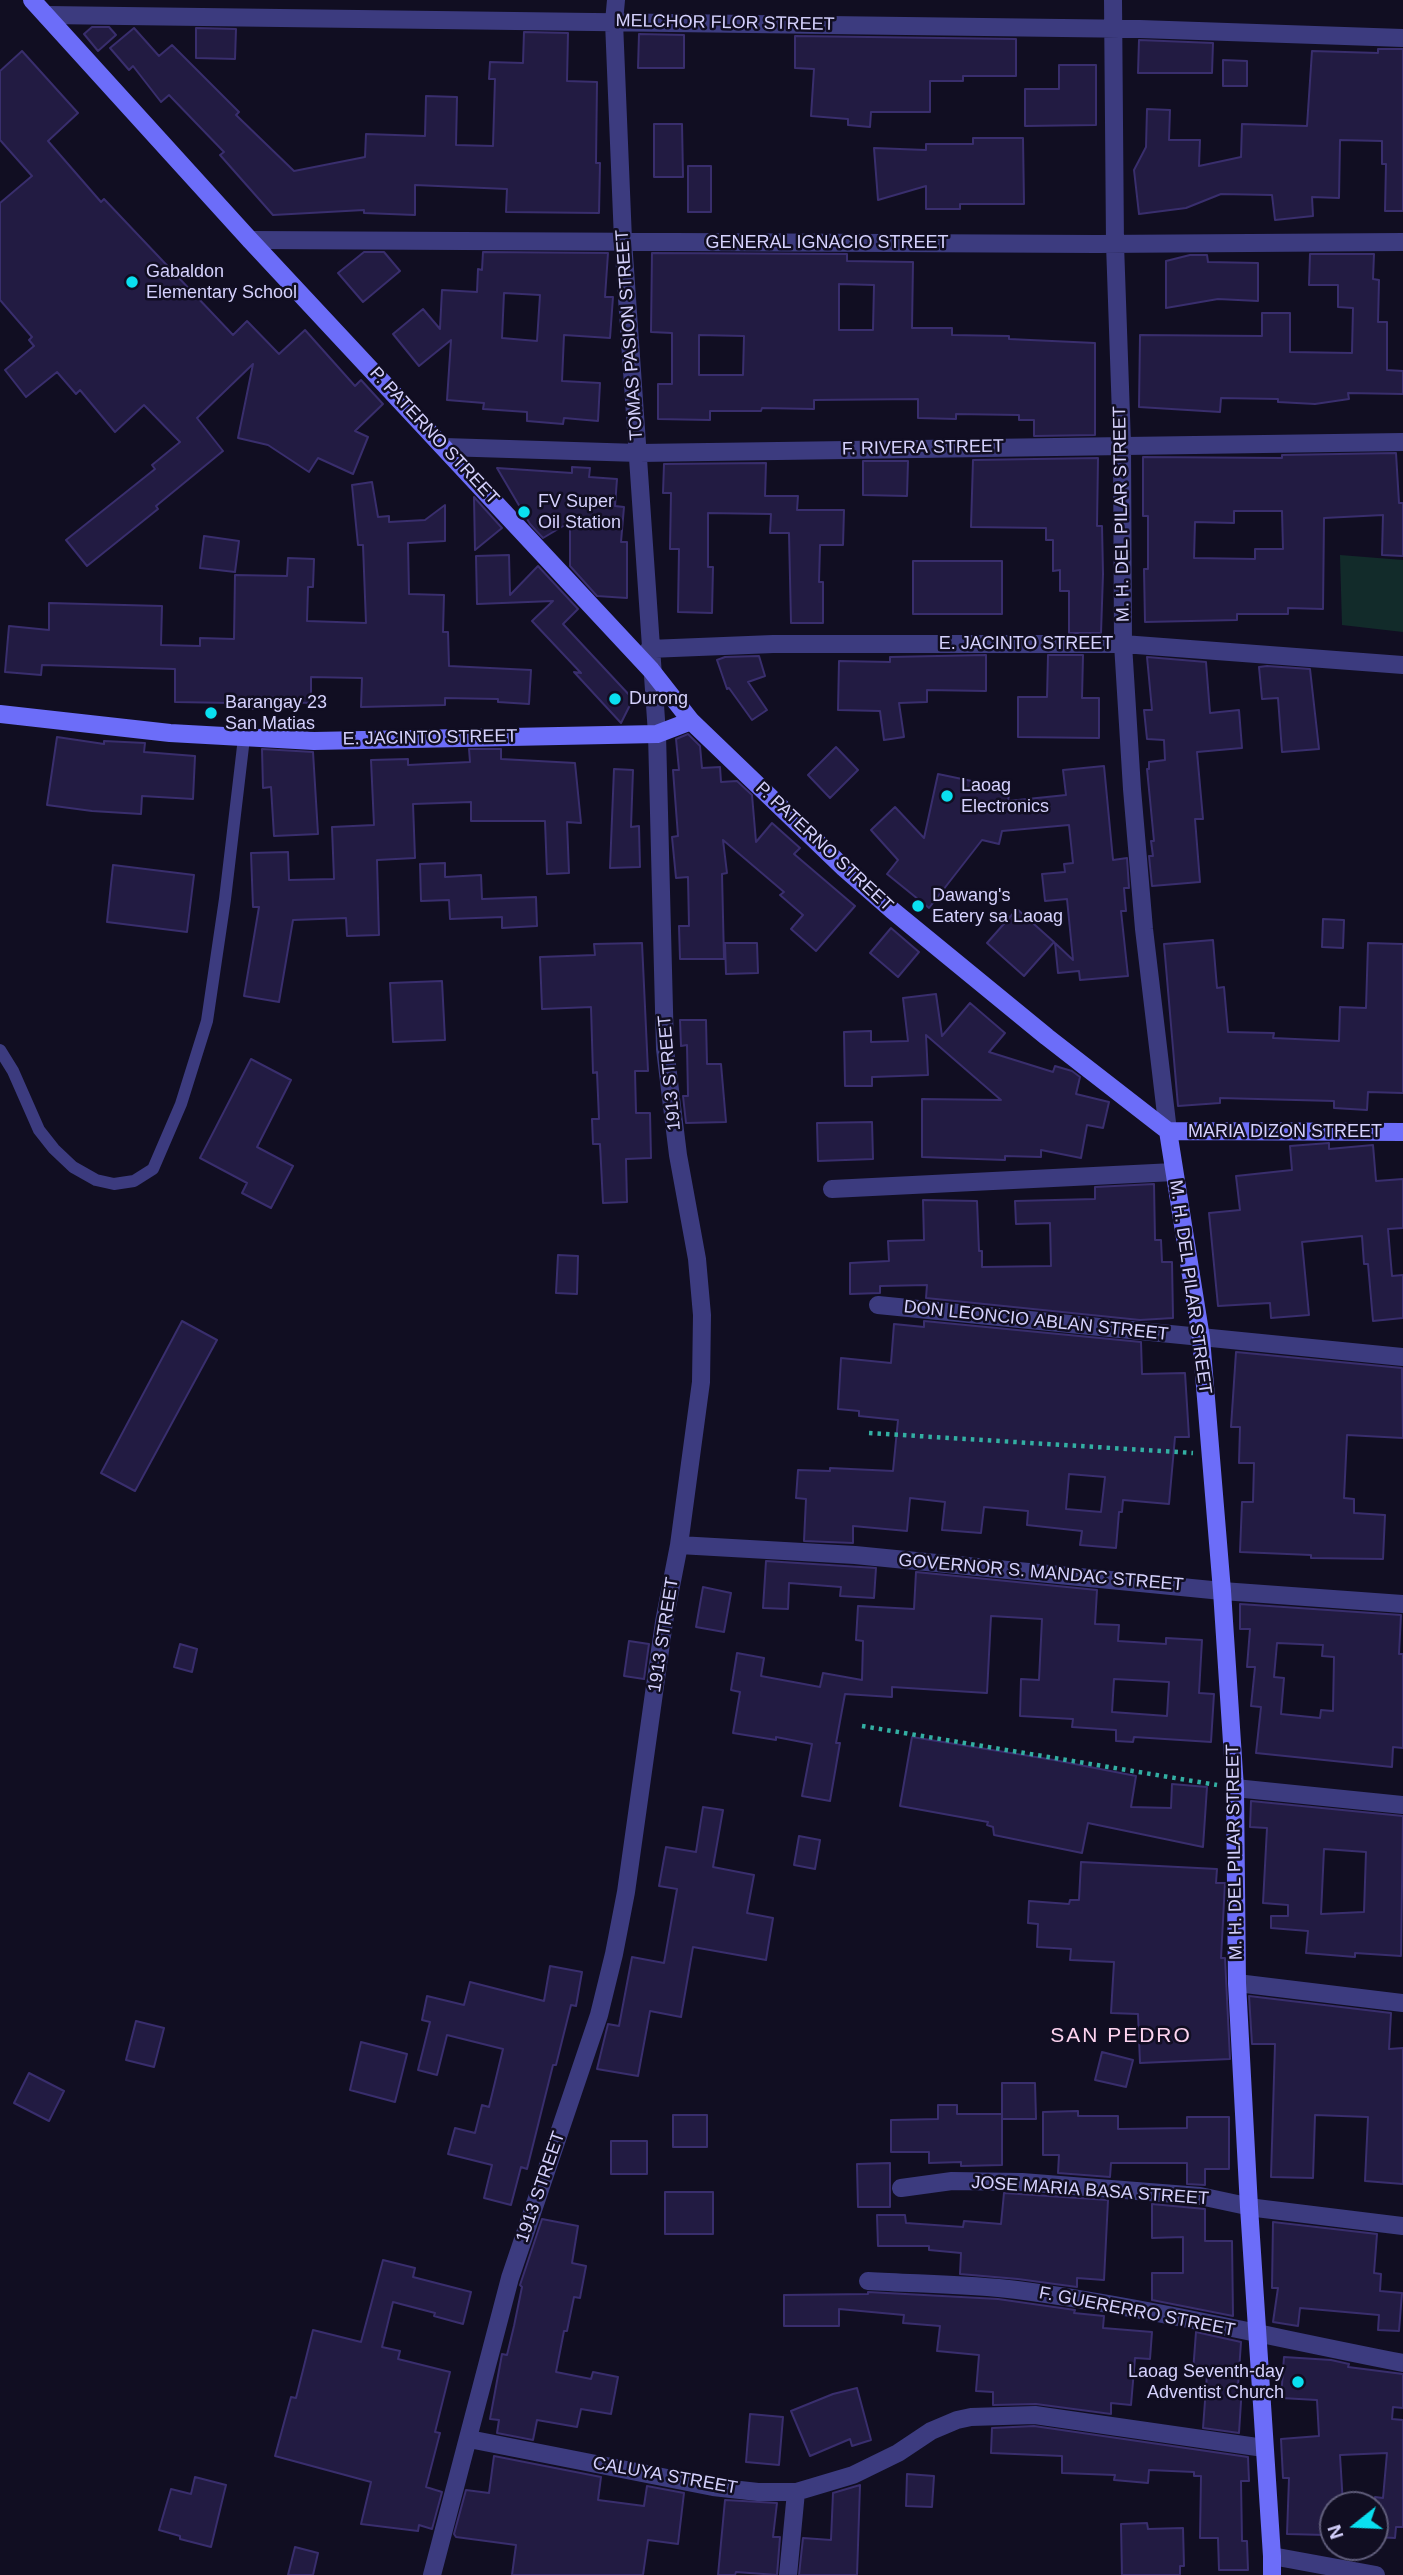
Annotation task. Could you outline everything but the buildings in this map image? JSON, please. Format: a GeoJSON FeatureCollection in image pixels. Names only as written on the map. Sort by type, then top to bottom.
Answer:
{"type":"FeatureCollection","features":[{"type":"Feature","properties":{"kind":"main road","name":"P. PATERNO STREET"},"geometry":{"type":"LineString","coordinates":[[32,0],[250,240],[651,670],[691,721],[892,911],[1168,1131]]}},
{"type":"Feature","properties":{"kind":"main road","name":"E. JACINTO STREET"},"geometry":{"type":"LineString","coordinates":[[0,714],[170,733],[314,741],[657,734],[691,721]]}},
{"type":"Feature","properties":{"kind":"main road","name":"MARIA DIZON STREET"},"geometry":{"type":"LineString","coordinates":[[1168,1131],[1403,1132]]}},
{"type":"Feature","properties":{"kind":"main road","name":"M. H. DEL PILAR STREET"},"geometry":{"type":"LineString","coordinates":[[1168,1131],[1201,1338],[1222,1591],[1235,1788],[1237,1983],[1272,2575]]}},
{"type":"Feature","properties":{"kind":"street","name":"TOMAS PASION STREET"},"geometry":{"type":"LineString","coordinates":[[615,0],[623,240],[639,453],[651,670]]}},
{"type":"Feature","properties":{"kind":"street","name":"M. H. DEL PILAR STREET"},"geometry":{"type":"LineString","coordinates":[[1113,0],[1115,244],[1122,444],[1123,644],[1143,916],[1168,1131]]}},
{"type":"Feature","properties":{"kind":"street","name":"MELCHOR FLOR STREET"},"geometry":{"type":"LineString","coordinates":[[46,15],[1113,29],[1403,38]]}},
{"type":"Feature","properties":{"kind":"street","name":"GENERAL IGNACIO STREET"},"geometry":{"type":"LineString","coordinates":[[250,240],[1115,244],[1403,242]]}},
{"type":"Feature","properties":{"kind":"street","name":"F. RIVERA STREET"},"geometry":{"type":"LineString","coordinates":[[444,447],[639,453],[1403,442]]}},
{"type":"Feature","properties":{"kind":"street","name":"E. JACINTO STREET"},"geometry":{"type":"LineString","coordinates":[[649,649],[773,644],[1123,644],[1403,665]]}},
{"type":"Feature","properties":{"kind":"street","name":"1913 STREET"},"geometry":{"type":"LineString","coordinates":[[432,2575],[510,2278],[599,2015],[614,1954],[626,1892],[664,1622],[679,1545],[701,1382],[702,1315],[697,1259],[678,1155],[665,1049],[657,734],[651,670]]}},
{"type":"Feature","properties":{"kind":"street"},"geometry":{"type":"LineString","coordinates":[[832,1189],[1174,1172]]}},
{"type":"Feature","properties":{"kind":"street","name":"DON LEONCIO ABLAN STREET"},"geometry":{"type":"LineString","coordinates":[[878,1305],[1403,1357]]}},
{"type":"Feature","properties":{"kind":"street","name":"GOVERNOR S. MANDAC STREET"},"geometry":{"type":"LineString","coordinates":[[679,1545],[855,1555],[1222,1591],[1403,1604]]}},
{"type":"Feature","properties":{"kind":"street"},"geometry":{"type":"LineString","coordinates":[[1235,1788],[1403,1805]]}},
{"type":"Feature","properties":{"kind":"street"},"geometry":{"type":"LineString","coordinates":[[1237,1983],[1403,2003]]}},
{"type":"Feature","properties":{"kind":"street","name":"JOSE MARIA BASA STREET"},"geometry":{"type":"LineString","coordinates":[[901,2188],[952,2181],[1022,2182],[1200,2196],[1249,2207],[1403,2226]]}},
{"type":"Feature","properties":{"kind":"street","name":"F. GUERERRO STREET"},"geometry":{"type":"LineString","coordinates":[[868,2281],[1015,2290],[1163,2314],[1403,2363]]}},
{"type":"Feature","properties":{"kind":"street","name":"CALUYA STREET"},"geometry":{"type":"LineString","coordinates":[[469,2439],[713,2487],[796,2492],[853,2475],[898,2453],[938,2428],[957,2420],[982,2416],[1035,2415],[1083,2420],[1264,2448]]}},
{"type":"Feature","properties":{"kind":"street"},"geometry":{"type":"LineString","coordinates":[[789,2575],[796,2492]]}},
{"type":"Feature","properties":{"kind":"street"},"geometry":{"type":"LineString","coordinates":[[1272,2556],[1376,2575]]}},
{"type":"Feature","properties":{"kind":"lane"},"geometry":{"type":"LineString","coordinates":[[0,1050],[13,1071],[39,1130],[73,1167],[96,1180],[114,1184],[134,1181],[153,1170],[181,1104],[207,1021],[225,900],[244,738]]}},
{"type":"Feature","properties":{"kind":"path"},"geometry":{"type":"LineString","coordinates":[[869,1433],[1211,1454]]}},
{"type":"Feature","properties":{"kind":"path"},"geometry":{"type":"LineString","coordinates":[[862,1726],[1235,1788]]}},
{"type":"Feature","properties":{"kind":"green space"},"geometry":{"type":"Polygon","coordinates":[[[1340,555],[1403,560],[1403,632],[1342,625],[1340,555]]]}},
{"type":"Feature","properties":{"kind":"place","name":"Gabaldon Elementary School"},"geometry":{"type":"Point","coordinates":[132,282]}},
{"type":"Feature","properties":{"kind":"place","name":"FV Super Oil Station"},"geometry":{"type":"Point","coordinates":[524,512]}},
{"type":"Feature","properties":{"kind":"place","name":"Durong"},"geometry":{"type":"Point","coordinates":[615,699]}},
{"type":"Feature","properties":{"kind":"place","name":"Barangay 23 San Matias"},"geometry":{"type":"Point","coordinates":[211,713]}},
{"type":"Feature","properties":{"kind":"place","name":"Laoag Electronics"},"geometry":{"type":"Point","coordinates":[947,796]}},
{"type":"Feature","properties":{"kind":"place","name":"Dawang's Eatery sa Laoag"},"geometry":{"type":"Point","coordinates":[918,906]}},
{"type":"Feature","properties":{"kind":"place","name":"Laoag Seventh-day Adventist Church"},"geometry":{"type":"Point","coordinates":[1298,2382]}},
{"type":"Feature","properties":{"kind":"district","name":"SAN PEDRO"},"geometry":{"type":"Point","coordinates":[1121,2036]}}]}
